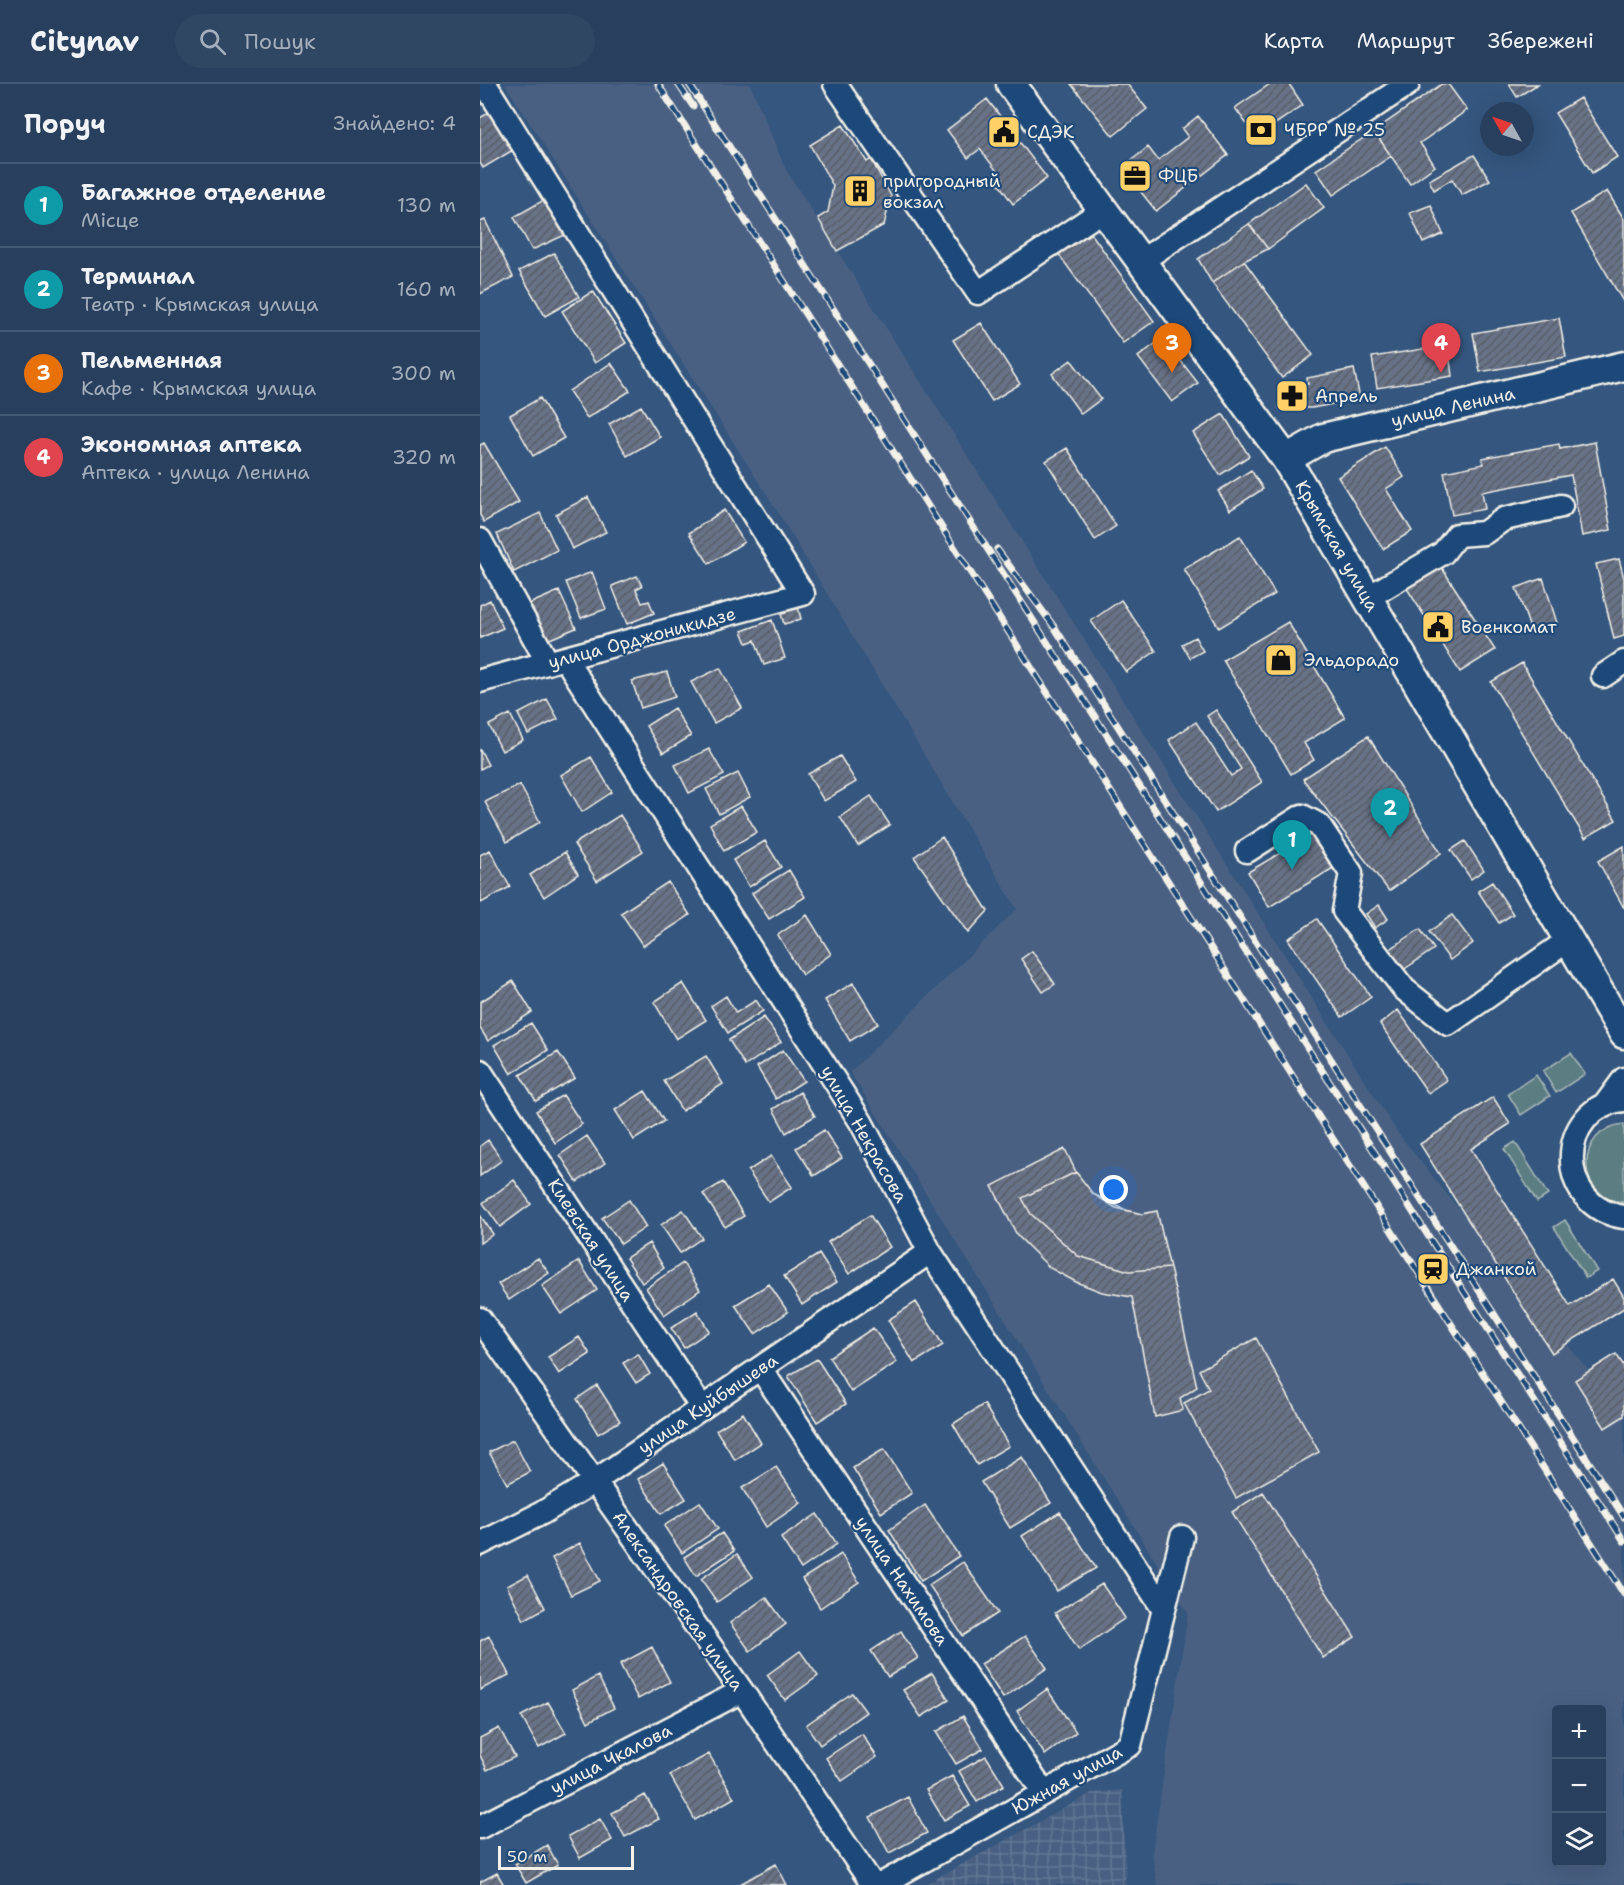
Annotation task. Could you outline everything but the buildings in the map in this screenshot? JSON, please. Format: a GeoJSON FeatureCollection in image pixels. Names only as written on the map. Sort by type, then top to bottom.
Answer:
{"type":"FeatureCollection","features":[{"type":"Feature","properties":{"kind":"main road","name":"Крымская улица"},"geometry":{"type":"LineString","coordinates":[[1011,84],[1286,459],[1624,1034]]}},
{"type":"Feature","properties":{"kind":"main road","name":"улица Ленина"},"geometry":{"type":"LineString","coordinates":[[1286,459],[1323,438],[1624,366]]}},
{"type":"Feature","properties":{"kind":"street","name":"улица Орджоникидзе"},"geometry":{"type":"LineString","coordinates":[[480,681],[803,594],[482,84]]}},
{"type":"Feature","properties":{"kind":"street"},"geometry":{"type":"LineString","coordinates":[[835,84],[978,293],[1103,210]]}},
{"type":"Feature","properties":{"kind":"street"},"geometry":{"type":"LineString","coordinates":[[1141,261],[1408,84]]}},
{"type":"Feature","properties":{"kind":"street"},"geometry":{"type":"LineString","coordinates":[[1367,598],[1443,552],[1457,535],[1484,532],[1504,519],[1561,506]]}},
{"type":"Feature","properties":{"kind":"street","name":"улица Некрасова"},"geometry":{"type":"LineString","coordinates":[[480,540],[556,661],[861,1122],[930,1252],[1164,1610]]}},
{"type":"Feature","properties":{"kind":"street"},"geometry":{"type":"LineString","coordinates":[[1603,676],[1624,662]]}},
{"type":"Feature","properties":{"kind":"street"},"geometry":{"type":"LineString","coordinates":[[1247,851],[1302,816],[1319,825],[1351,873],[1344,911],[1404,989],[1448,1024],[1568,941]]}},
{"type":"Feature","properties":{"kind":"street","name":"Киевская улица"},"geometry":{"type":"LineString","coordinates":[[480,1071],[702,1408]]}},
{"type":"Feature","properties":{"kind":"street"},"geometry":{"type":"LineString","coordinates":[[1624,1080],[1614,1103],[1592,1114],[1579,1131],[1572,1151],[1571,1165],[1581,1192],[1591,1203],[1603,1211],[1624,1217]]}},
{"type":"Feature","properties":{"kind":"street","name":"улица Куйбышева"},"geometry":{"type":"LineString","coordinates":[[480,1544],[542,1513],[595,1481],[930,1252]]}},
{"type":"Feature","properties":{"kind":"street","name":"Александровская улица"},"geometry":{"type":"LineString","coordinates":[[480,1319],[742,1691],[873,1885]]}},
{"type":"Feature","properties":{"kind":"street","name":"улица Нахимова"},"geometry":{"type":"LineString","coordinates":[[760,1368],[1044,1793]]}},
{"type":"Feature","properties":{"kind":"street","name":"Южная улица"},"geometry":{"type":"LineString","coordinates":[[880,1885],[1130,1746],[1182,1537]]}},
{"type":"Feature","properties":{"kind":"street","name":"улица Чкалова"},"geometry":{"type":"LineString","coordinates":[[480,1827],[742,1691]]}},
{"type":"Feature","properties":{"kind":"shaded area"},"geometry":{"type":"Polygon","coordinates":[[[505,84],[750,84],[786,170],[1397,1132],[1624,1415],[1624,1885],[1157,1885],[1152,1853],[1188,1613],[850,1072],[1017,909],[776,509],[505,84]]]}},
{"type":"Feature","properties":{"kind":"shaded area"},"geometry":{"type":"Polygon","coordinates":[[[1122,1790],[1126,1885],[924,1885],[1092,1793],[1122,1790]]]}},
{"type":"Feature","properties":{"kind":"green space"},"geometry":{"type":"Polygon","coordinates":[[[1571,1053],[1585,1074],[1556,1093],[1543,1071],[1571,1053]]]}},
{"type":"Feature","properties":{"kind":"green space"},"geometry":{"type":"Polygon","coordinates":[[[1536,1075],[1550,1096],[1521,1115],[1508,1094],[1536,1075]]]}},
{"type":"Feature","properties":{"kind":"green space"},"geometry":{"type":"Polygon","coordinates":[[[1624,1124],[1624,1202],[1608,1198],[1596,1190],[1589,1177],[1587,1164],[1589,1150],[1596,1138],[1608,1128],[1624,1124]]]}},
{"type":"Feature","properties":{"kind":"green space"},"geometry":{"type":"Polygon","coordinates":[[[1515,1142],[1548,1195],[1537,1202],[1504,1149],[1515,1142]]]}},
{"type":"Feature","properties":{"kind":"green space"},"geometry":{"type":"Polygon","coordinates":[[[1565,1220],[1597,1271],[1586,1278],[1554,1227],[1565,1220]]]}},
{"type":"Feature","properties":{"kind":"railway"},"geometry":{"type":"LineString","coordinates":[[658,84],[1624,1594]]}},
{"type":"Feature","properties":{"kind":"railway"},"geometry":{"type":"LineString","coordinates":[[678,84],[693,106]]}},
{"type":"Feature","properties":{"kind":"railway"},"geometry":{"type":"LineString","coordinates":[[689,84],[1624,1541]]}},
{"type":"Feature","properties":{"kind":"railway"},"geometry":{"type":"LineString","coordinates":[[997,549],[1055,628],[1624,1517]]}},
{"type":"Feature","properties":{"kind":"place","name":"ЧБРР № 25"},"geometry":{"type":"Point","coordinates":[1261,130]}},
{"type":"Feature","properties":{"kind":"place","name":"СДЭК"},"geometry":{"type":"Point","coordinates":[1004,132]}},
{"type":"Feature","properties":{"kind":"place","name":"ФЦБ"},"geometry":{"type":"Point","coordinates":[1135,176]}},
{"type":"Feature","properties":{"kind":"place","name":"пригородный вокзал"},"geometry":{"type":"Point","coordinates":[860,191]}},
{"type":"Feature","properties":{"kind":"place","name":"Пельменная"},"geometry":{"type":"Point","coordinates":[1172,373]}},
{"type":"Feature","properties":{"kind":"place","name":"Экономная аптека"},"geometry":{"type":"Point","coordinates":[1441,373]}},
{"type":"Feature","properties":{"kind":"place","name":"Апрель"},"geometry":{"type":"Point","coordinates":[1292,396]}},
{"type":"Feature","properties":{"kind":"place","name":"Военкомат"},"geometry":{"type":"Point","coordinates":[1438,627]}},
{"type":"Feature","properties":{"kind":"place","name":"Эльдорадо"},"geometry":{"type":"Point","coordinates":[1281,660]}},
{"type":"Feature","properties":{"kind":"place","name":"Терминал"},"geometry":{"type":"Point","coordinates":[1390,838]}},
{"type":"Feature","properties":{"kind":"place","name":"Багажное отделение"},"geometry":{"type":"Point","coordinates":[1292,870]}},
{"type":"Feature","properties":{"kind":"place","name":"Джанкой"},"geometry":{"type":"Point","coordinates":[1433,1269]}}]}
